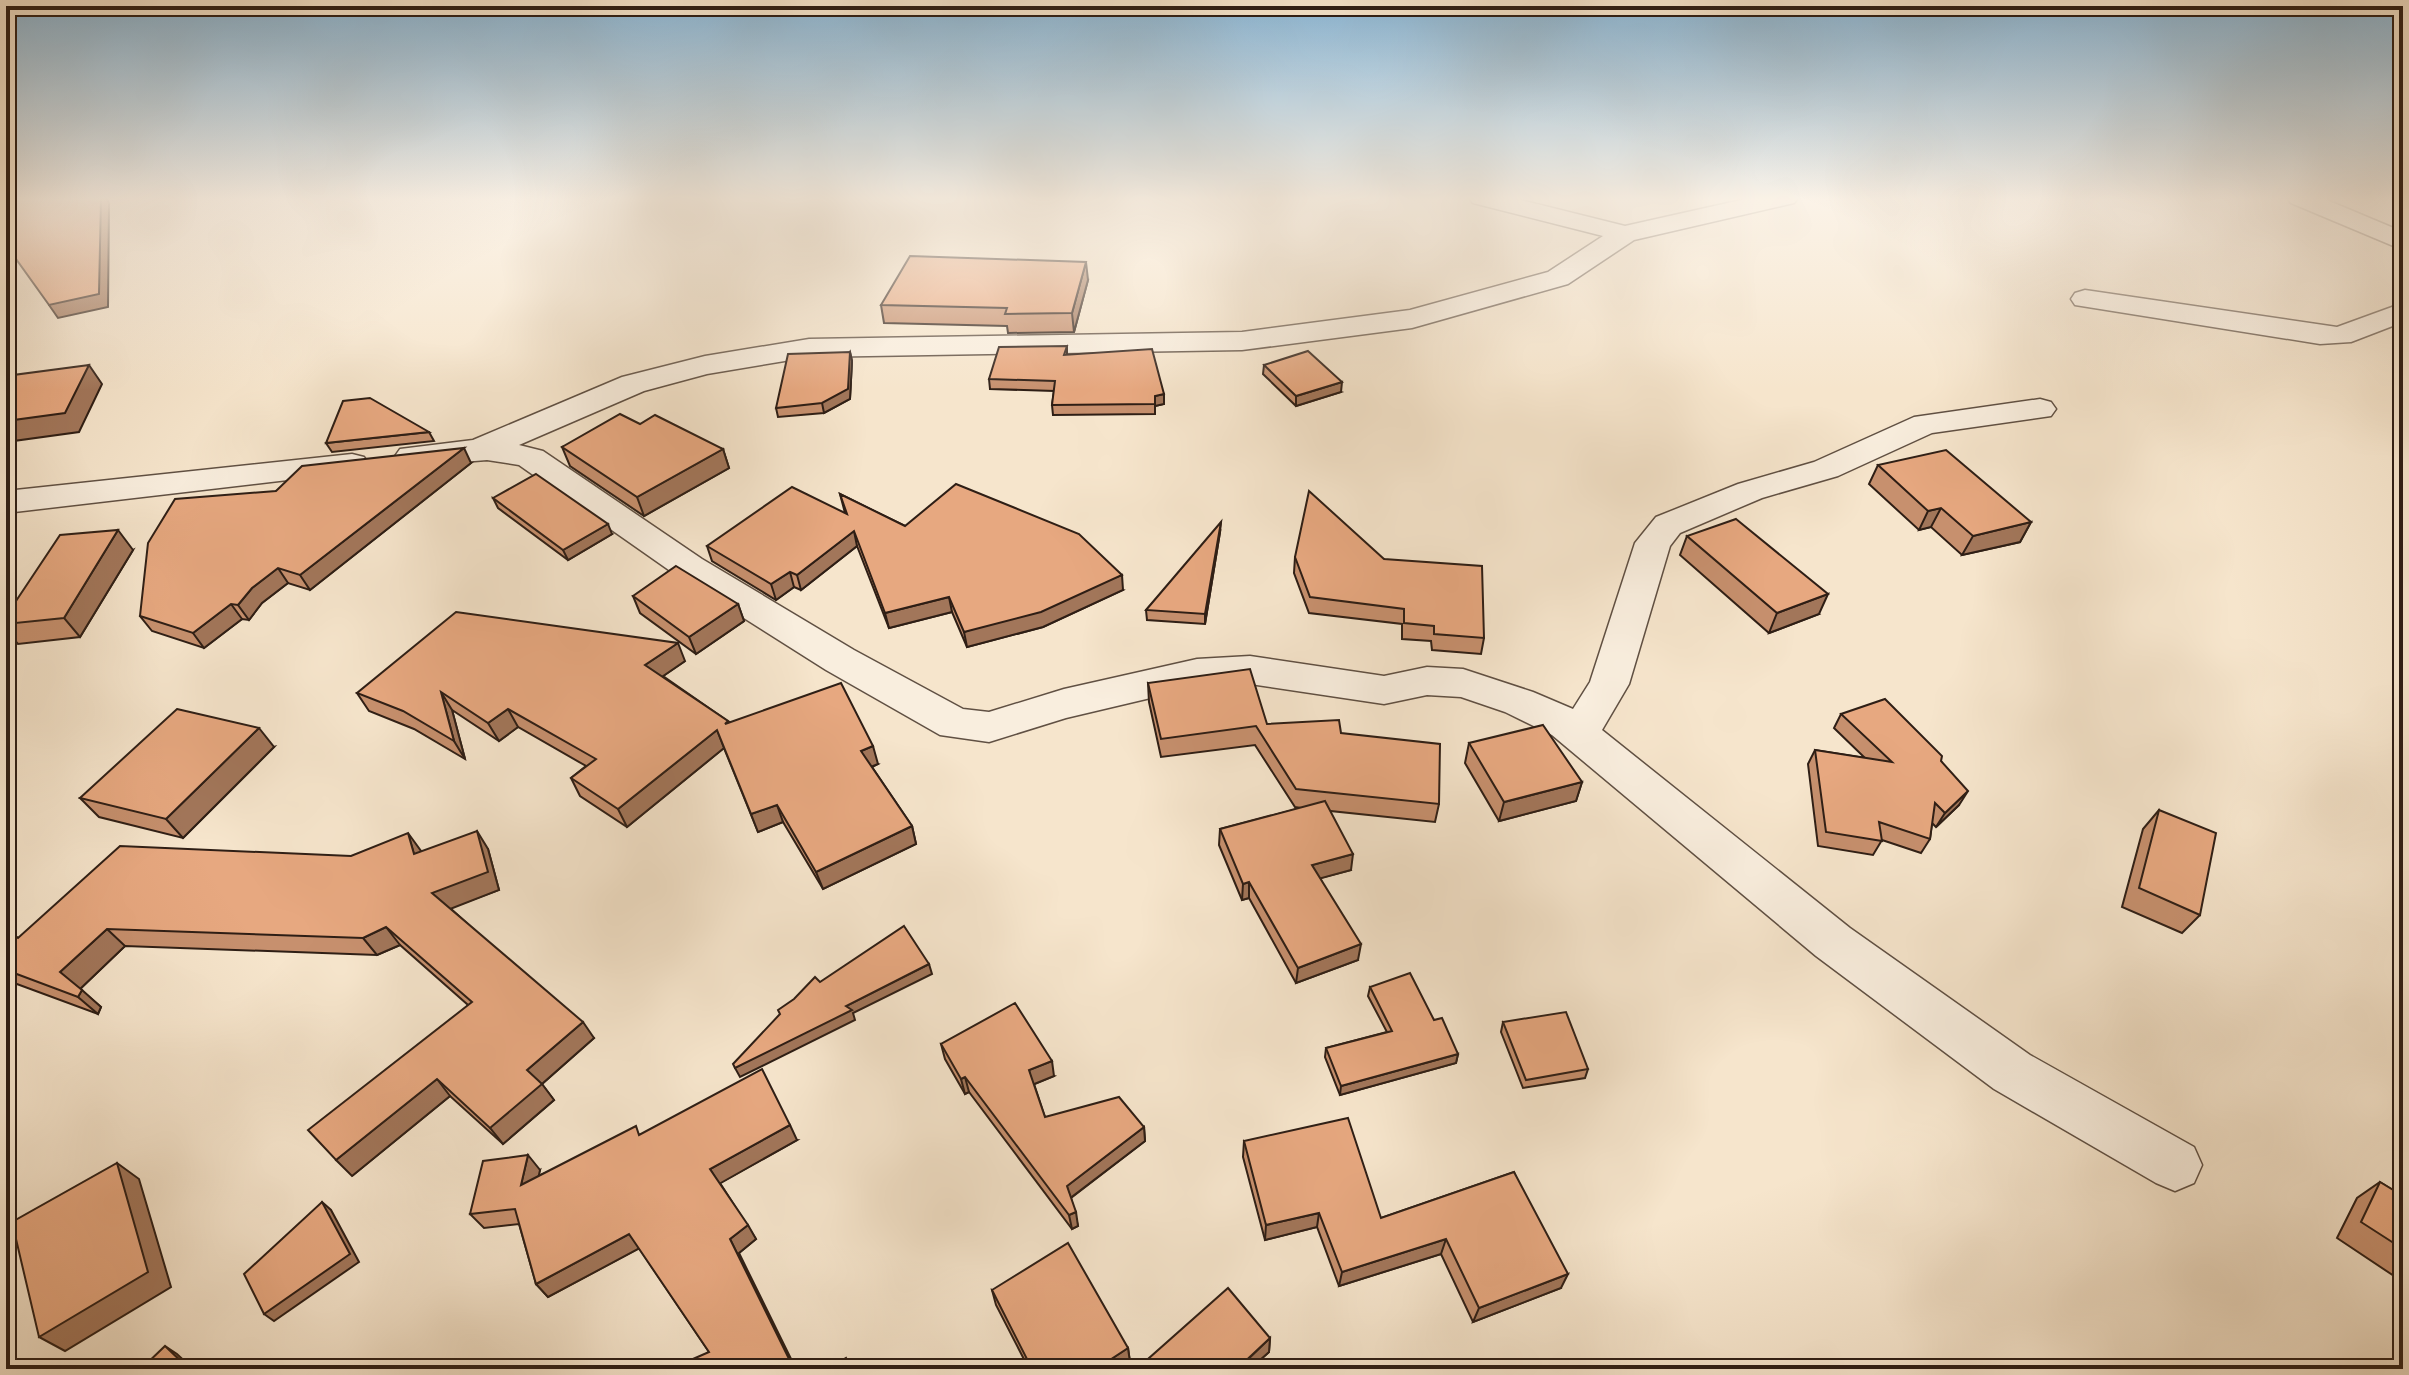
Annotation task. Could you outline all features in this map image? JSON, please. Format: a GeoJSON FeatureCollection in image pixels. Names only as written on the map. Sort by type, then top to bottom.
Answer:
{"type":"FeatureCollection","features":[{"type":"Feature","properties":{"kind":"street"},"geometry":{"type":"LineString","coordinates":[[481,449],[633,384],[705,365],[809,348],[1242,341],[1412,319],[1558,278],[1582,262]]}},
{"type":"Feature","properties":{"kind":"street"},"geometry":{"type":"LineString","coordinates":[[2085,299],[2340,336],[2403,312]]}},
{"type":"Feature","properties":{"kind":"street"},"geometry":{"type":"LineString","coordinates":[[1579,733],[1609,684],[1653,543],[1668,525],[1750,491],[1826,469],[1925,424],[2040,409]]}},
{"type":"Feature","properties":{"kind":"street"},"geometry":{"type":"LineString","coordinates":[[6,502],[481,449],[508,450],[531,458],[689,567],[840,660],[955,724],[989,727],[1064,704],[1197,673],[1250,670],[1384,690],[1427,681],[1463,683],[1519,702],[1567,724],[1833,942],[1999,1063],[2175,1165]]}},
{"type":"Feature","properties":{"kind":"building"},"geometry":{"type":"Polygon","coordinates":[[[18,262],[100,262],[99,294],[49,305],[18,262]]]}},
{"type":"Feature","properties":{"kind":"building"},"geometry":{"type":"Polygon","coordinates":[[[906,262],[1086,262],[1072,313],[1005,314],[1007,308],[881,305],[906,262]]]}},
{"type":"Feature","properties":{"kind":"building"},"geometry":{"type":"Polygon","coordinates":[[[1067,346],[1064,355],[1152,349],[1164,394],[1155,396],[1155,404],[1052,405],[1055,381],[989,379],[999,347],[1067,346]]]}},
{"type":"Feature","properties":{"kind":"building"},"geometry":{"type":"Polygon","coordinates":[[[1308,351],[1342,382],[1296,396],[1264,365],[1308,351]]]}},
{"type":"Feature","properties":{"kind":"building"},"geometry":{"type":"Polygon","coordinates":[[[850,352],[848,389],[822,403],[776,408],[788,354],[850,352]]]}},
{"type":"Feature","properties":{"kind":"building"},"geometry":{"type":"Polygon","coordinates":[[[89,365],[65,413],[6,421],[6,376],[89,365]]]}},
{"type":"Feature","properties":{"kind":"building"},"geometry":{"type":"Polygon","coordinates":[[[370,398],[429,432],[326,443],[343,401],[370,398]]]}},
{"type":"Feature","properties":{"kind":"building"},"geometry":{"type":"Polygon","coordinates":[[[620,414],[640,424],[655,415],[723,449],[637,497],[562,447],[620,414]]]}},
{"type":"Feature","properties":{"kind":"building"},"geometry":{"type":"Polygon","coordinates":[[[464,448],[300,575],[278,568],[252,588],[238,605],[231,604],[193,633],[140,616],[148,543],[175,499],[276,491],[302,466],[464,448]]]}},
{"type":"Feature","properties":{"kind":"building"},"geometry":{"type":"Polygon","coordinates":[[[1946,450],[2031,522],[1973,536],[1941,508],[1928,511],[1878,465],[1946,450]]]}},
{"type":"Feature","properties":{"kind":"building"},"geometry":{"type":"Polygon","coordinates":[[[536,474],[608,524],[563,550],[493,498],[536,474]]]}},
{"type":"Feature","properties":{"kind":"building"},"geometry":{"type":"Polygon","coordinates":[[[956,484],[1079,534],[1122,575],[1041,612],[964,632],[949,597],[885,613],[854,531],[797,575],[790,572],[771,584],[707,546],[792,487],[847,514],[840,494],[905,526],[956,484]]]}},
{"type":"Feature","properties":{"kind":"building"},"geometry":{"type":"Polygon","coordinates":[[[1309,491],[1384,559],[1482,566],[1484,638],[1434,634],[1434,626],[1404,623],[1404,609],[1310,597],[1295,557],[1309,491]]]}},
{"type":"Feature","properties":{"kind":"building"},"geometry":{"type":"Polygon","coordinates":[[[1736,519],[1828,594],[1777,613],[1687,536],[1736,519]]]}},
{"type":"Feature","properties":{"kind":"building"},"geometry":{"type":"Polygon","coordinates":[[[1221,522],[1205,614],[1146,610],[1221,522]]]}},
{"type":"Feature","properties":{"kind":"building"},"geometry":{"type":"Polygon","coordinates":[[[118,530],[64,618],[6,624],[6,616],[60,535],[118,530]]]}},
{"type":"Feature","properties":{"kind":"building"},"geometry":{"type":"Polygon","coordinates":[[[676,566],[738,604],[689,637],[633,596],[676,566]]]}},
{"type":"Feature","properties":{"kind":"building"},"geometry":{"type":"Polygon","coordinates":[[[456,612],[678,643],[645,665],[728,721],[725,724],[841,683],[873,746],[861,751],[912,826],[816,872],[777,805],[751,814],[717,730],[618,809],[571,778],[596,759],[508,709],[488,723],[441,692],[454,741],[403,711],[357,693],[456,612]]]}},
{"type":"Feature","properties":{"kind":"building"},"geometry":{"type":"Polygon","coordinates":[[[1250,669],[1267,724],[1339,720],[1341,733],[1440,744],[1439,804],[1296,789],[1256,726],[1161,739],[1148,683],[1250,669]]]}},
{"type":"Feature","properties":{"kind":"building"},"geometry":{"type":"Polygon","coordinates":[[[1885,699],[1942,756],[1941,761],[1968,791],[1945,813],[1935,803],[1930,839],[1879,822],[1882,841],[1826,832],[1815,750],[1892,762],[1841,714],[1885,699]]]}},
{"type":"Feature","properties":{"kind":"building"},"geometry":{"type":"Polygon","coordinates":[[[177,709],[259,728],[166,819],[80,798],[177,709]]]}},
{"type":"Feature","properties":{"kind":"building"},"geometry":{"type":"Polygon","coordinates":[[[1543,725],[1582,782],[1504,802],[1469,743],[1543,725]]]}},
{"type":"Feature","properties":{"kind":"building"},"geometry":{"type":"Polygon","coordinates":[[[1325,801],[1353,854],[1312,865],[1361,944],[1298,968],[1249,882],[1243,884],[1220,829],[1325,801]]]}},
{"type":"Feature","properties":{"kind":"building"},"geometry":{"type":"Polygon","coordinates":[[[2159,810],[2216,833],[2200,915],[2139,888],[2159,810]]]}},
{"type":"Feature","properties":{"kind":"building"},"geometry":{"type":"Polygon","coordinates":[[[477,831],[488,872],[432,893],[583,1022],[527,1070],[542,1084],[490,1128],[437,1079],[336,1160],[308,1130],[472,1002],[386,927],[363,938],[107,929],[60,972],[82,990],[78,997],[6,970],[6,929],[18,938],[120,846],[351,856],[408,833],[414,854],[477,831]]]}},
{"type":"Feature","properties":{"kind":"building"},"geometry":{"type":"Polygon","coordinates":[[[904,926],[929,964],[846,1006],[852,1010],[735,1068],[733,1064],[780,1014],[778,1010],[794,999],[815,977],[820,982],[904,926]]]}},
{"type":"Feature","properties":{"kind":"building"},"geometry":{"type":"Polygon","coordinates":[[[1410,973],[1434,1020],[1442,1018],[1458,1054],[1341,1086],[1326,1048],[1392,1031],[1370,987],[1410,973]]]}},
{"type":"Feature","properties":{"kind":"building"},"geometry":{"type":"Polygon","coordinates":[[[1015,1003],[1052,1061],[1029,1070],[1045,1117],[1119,1097],[1144,1127],[1067,1186],[1076,1212],[1069,1215],[965,1077],[961,1079],[941,1044],[1015,1003]]]}},
{"type":"Feature","properties":{"kind":"building"},"geometry":{"type":"Polygon","coordinates":[[[1566,1012],[1588,1069],[1526,1080],[1503,1022],[1566,1012]]]}},
{"type":"Feature","properties":{"kind":"building"},"geometry":{"type":"Polygon","coordinates":[[[762,1069],[790,1125],[710,1169],[748,1225],[730,1239],[794,1369],[670,1369],[709,1352],[629,1234],[536,1284],[515,1209],[470,1214],[483,1161],[528,1155],[521,1185],[636,1126],[639,1135],[762,1069]]]}},
{"type":"Feature","properties":{"kind":"building"},"geometry":{"type":"Polygon","coordinates":[[[1348,1118],[1381,1218],[1514,1172],[1568,1274],[1479,1308],[1446,1239],[1342,1272],[1319,1213],[1266,1225],[1244,1141],[1348,1118]]]}},
{"type":"Feature","properties":{"kind":"building"},"geometry":{"type":"Polygon","coordinates":[[[117,1163],[148,1272],[39,1337],[12,1222],[117,1163]]]}},
{"type":"Feature","properties":{"kind":"building"},"geometry":{"type":"Polygon","coordinates":[[[2380,1182],[2403,1196],[2403,1249],[2361,1222],[2380,1182]]]}},
{"type":"Feature","properties":{"kind":"building"},"geometry":{"type":"Polygon","coordinates":[[[322,1202],[350,1254],[264,1314],[244,1274],[322,1202]]]}},
{"type":"Feature","properties":{"kind":"building"},"geometry":{"type":"Polygon","coordinates":[[[1068,1243],[1128,1348],[1096,1369],[1032,1369],[992,1290],[1068,1243]]]}},
{"type":"Feature","properties":{"kind":"building"},"geometry":{"type":"Polygon","coordinates":[[[1228,1288],[1270,1338],[1239,1369],[1155,1369],[1148,1359],[1228,1288]]]}},
{"type":"Feature","properties":{"kind":"building"},"geometry":{"type":"Polygon","coordinates":[[[165,1346],[189,1369],[141,1369],[165,1346]]]}},
{"type":"Feature","properties":{"kind":"building"},"geometry":{"type":"Polygon","coordinates":[[[846,1358],[851,1369],[828,1369],[846,1358]]]}}]}
